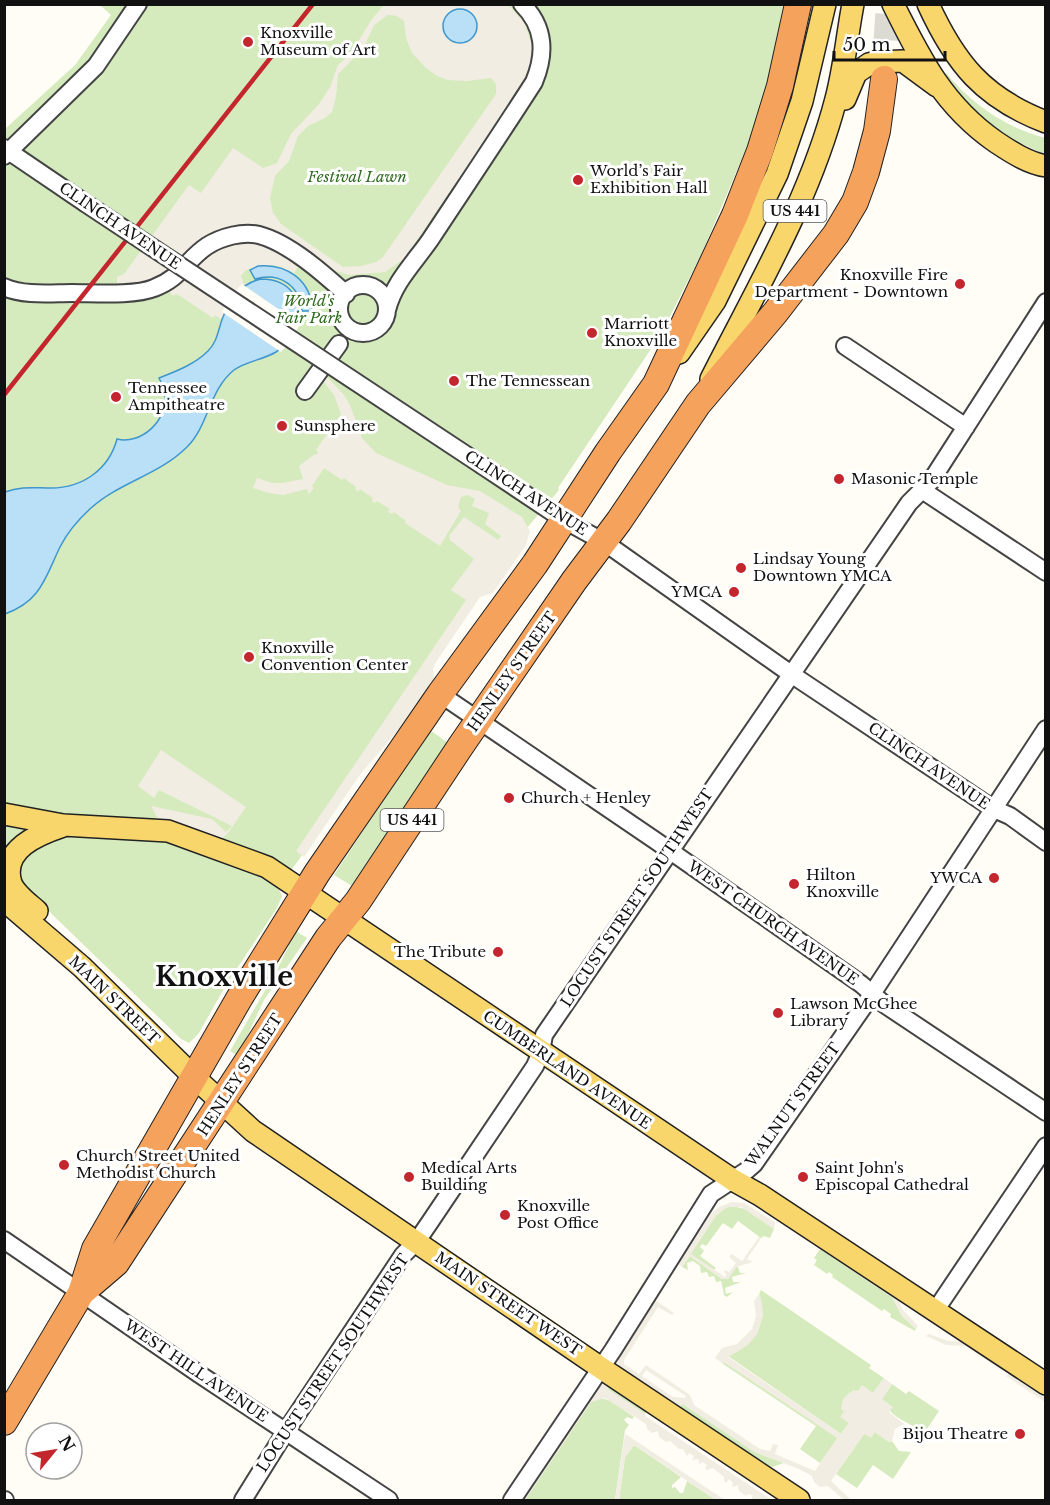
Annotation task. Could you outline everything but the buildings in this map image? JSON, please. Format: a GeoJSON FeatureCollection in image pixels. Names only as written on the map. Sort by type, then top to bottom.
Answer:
{"type":"FeatureCollection","features":[{"type":"Feature","properties":{"kind":"highway"},"geometry":{"type":"LineString","coordinates":[[656,384],[735,215],[760,151],[780,86],[798,4]]}},
{"type":"Feature","properties":{"kind":"highway"},"geometry":{"type":"LineString","coordinates":[[698,404],[793,291],[836,234],[855,202],[877,130],[884,79]]}},
{"type":"Feature","properties":{"kind":"highway","name":"HENLEY STREET"},"geometry":{"type":"LineString","coordinates":[[4,1422],[81,1293],[95,1249],[240,997],[306,891],[440,694],[536,564],[608,452],[656,384]]}},
{"type":"Feature","properties":{"kind":"highway","name":"HENLEY STREET"},"geometry":{"type":"LineString","coordinates":[[81,1293],[117,1263],[328,938],[358,902],[478,720],[698,404]]}},
{"type":"Feature","properties":{"kind":"main road","name":"HENLEY STREET"},"geometry":{"type":"LineString","coordinates":[[656,384],[716,301],[777,174],[802,102],[825,4]]}},
{"type":"Feature","properties":{"kind":"main road","name":"HENLEY STREET"},"geometry":{"type":"LineString","coordinates":[[698,404],[790,224],[808,182],[837,99],[853,4]]}},
{"type":"Feature","properties":{"kind":"main road"},"geometry":{"type":"LineString","coordinates":[[893,4],[937,86],[963,116],[1010,152],[1043,167]]}},
{"type":"Feature","properties":{"kind":"main road"},"geometry":{"type":"LineString","coordinates":[[928,4],[946,42],[981,84],[1003,101],[1027,115],[1046,122]]}},
{"type":"Feature","properties":{"kind":"main road"},"geometry":{"type":"LineString","coordinates":[[790,224],[816,193],[849,86],[856,73],[869,64],[903,61],[937,86]]}},
{"type":"Feature","properties":{"kind":"main road","name":"CUMBERLAND AVENUE"},"geometry":{"type":"LineString","coordinates":[[4,814],[63,825],[168,831],[267,867],[306,891],[344,919],[733,1180],[760,1195],[1046,1384]]}},
{"type":"Feature","properties":{"kind":"main road","name":"CUMBERLAND AVENUE"},"geometry":{"type":"LineString","coordinates":[[63,825],[39,834],[21,846],[10,866],[11,883],[21,897],[67,941],[82,967]]}},
{"type":"Feature","properties":{"kind":"main road","name":"MAIN STREET"},"geometry":{"type":"LineString","coordinates":[[4,900],[82,967],[221,1103]]}},
{"type":"Feature","properties":{"kind":"main road","name":"MAIN STREET WEST"},"geometry":{"type":"LineString","coordinates":[[221,1103],[253,1131],[601,1368],[800,1500]]}},
{"type":"Feature","properties":{"kind":"street"},"geometry":{"type":"LineString","coordinates":[[6,152],[96,66],[138,4]]}},
{"type":"Feature","properties":{"kind":"street"},"geometry":{"type":"LineString","coordinates":[[409,267],[388,281],[354,287],[346,294],[340,305],[340,313],[347,327],[361,333],[376,329],[386,318],[394,289],[433,236],[534,82],[542,58],[540,34],[533,15],[522,4]]}},
{"type":"Feature","properties":{"kind":"street","name":"CLINCH AVENUE"},"geometry":{"type":"LineString","coordinates":[[6,152],[564,520],[604,542],[791,674],[992,808],[1010,816],[1046,842]]}},
{"type":"Feature","properties":{"kind":"street"},"geometry":{"type":"LineString","coordinates":[[4,287],[33,293],[151,290],[178,276],[206,247],[240,234],[258,234],[297,255],[346,294]]}},
{"type":"Feature","properties":{"kind":"street"},"geometry":{"type":"LineString","coordinates":[[362,285],[377,290],[383,297],[387,310]]}},
{"type":"Feature","properties":{"kind":"street","name":"LOCUST STREET SOUTHWEST"},"geometry":{"type":"LineString","coordinates":[[243,1500],[403,1255],[417,1241],[535,1066],[541,1052],[544,1035],[909,503],[931,481],[1046,302]]}},
{"type":"Feature","properties":{"kind":"street"},"geometry":{"type":"LineString","coordinates":[[304,391],[339,344]]}},
{"type":"Feature","properties":{"kind":"street"},"geometry":{"type":"LineString","coordinates":[[845,346],[966,427]]}},
{"type":"Feature","properties":{"kind":"street"},"geometry":{"type":"LineString","coordinates":[[922,490],[1046,572]]}},
{"type":"Feature","properties":{"kind":"street","name":"WEST CHURCH AVENUE"},"geometry":{"type":"LineString","coordinates":[[440,694],[669,850],[872,993],[884,1004],[1046,1112]]}},
{"type":"Feature","properties":{"kind":"street","name":"WALNUT STREET"},"geometry":{"type":"LineString","coordinates":[[512,1500],[601,1368],[711,1194],[754,1164],[872,993],[1046,729]]}},
{"type":"Feature","properties":{"kind":"street"},"geometry":{"type":"LineString","coordinates":[[935,1311],[1046,1146]]}},
{"type":"Feature","properties":{"kind":"street","name":"WEST HILL AVENUE"},"geometry":{"type":"LineString","coordinates":[[4,1239],[389,1500]]}},
{"type":"Feature","properties":{"kind":"green space","name":"World's Fair Park"},"geometry":{"type":"Polygon","coordinates":[[[100,5],[783,5],[764,107],[701,255],[661,334],[558,488],[559,490],[521,535],[278,887],[282,896],[277,908],[226,985],[199,1033],[189,1043],[181,1039],[30,893],[5,885],[5,129],[75,65],[111,15],[100,5]]]}},
{"type":"Feature","properties":{"kind":"green space"},"geometry":{"type":"Polygon","coordinates":[[[946,73],[967,95],[1003,121],[1045,138],[1045,154],[1014,140],[989,122],[954,88],[943,75],[946,73]]]}},
{"type":"Feature","properties":{"kind":"green space"},"geometry":{"type":"Polygon","coordinates":[[[430,730],[448,743],[352,886],[334,875],[430,730]]]}},
{"type":"Feature","properties":{"kind":"green space"},"geometry":{"type":"Polygon","coordinates":[[[296,931],[307,938],[264,1000],[238,1056],[230,1051],[278,968],[296,931]]]}},
{"type":"Feature","properties":{"kind":"green space"},"geometry":{"type":"Polygon","coordinates":[[[732,1206],[745,1209],[774,1229],[770,1238],[764,1236],[761,1238],[738,1221],[732,1229],[723,1223],[706,1246],[702,1244],[700,1247],[704,1251],[700,1256],[716,1268],[714,1270],[690,1254],[713,1219],[732,1206]]]}},
{"type":"Feature","properties":{"kind":"green space"},"geometry":{"type":"Polygon","coordinates":[[[820,1249],[892,1297],[902,1316],[916,1329],[915,1331],[890,1317],[891,1314],[884,1309],[882,1311],[832,1277],[833,1275],[829,1272],[827,1274],[814,1265],[817,1260],[814,1258],[820,1249]]]}},
{"type":"Feature","properties":{"kind":"green space"},"geometry":{"type":"Polygon","coordinates":[[[690,1256],[722,1279],[728,1279],[736,1267],[740,1273],[746,1273],[732,1277],[733,1282],[741,1282],[725,1288],[726,1294],[733,1292],[727,1297],[724,1295],[721,1281],[716,1282],[714,1276],[709,1277],[707,1272],[701,1273],[700,1266],[693,1261],[687,1263],[688,1270],[682,1267],[690,1256]]]}},
{"type":"Feature","properties":{"kind":"green space"},"geometry":{"type":"Polygon","coordinates":[[[761,1290],[871,1365],[869,1368],[884,1378],[873,1393],[853,1391],[848,1394],[844,1411],[849,1423],[841,1434],[728,1356],[747,1345],[759,1328],[761,1290]]]}},
{"type":"Feature","properties":{"kind":"green space"},"geometry":{"type":"Polygon","coordinates":[[[724,1362],[838,1438],[820,1463],[800,1449],[816,1426],[723,1364],[724,1362]]]}},
{"type":"Feature","properties":{"kind":"green space"},"geometry":{"type":"Polygon","coordinates":[[[610,1384],[647,1411],[645,1414],[607,1389],[610,1384]]]}},
{"type":"Feature","properties":{"kind":"green space"},"geometry":{"type":"Polygon","coordinates":[[[892,1384],[906,1394],[909,1391],[939,1411],[921,1438],[916,1428],[893,1414],[882,1399],[892,1384]]]}},
{"type":"Feature","properties":{"kind":"green space"},"geometry":{"type":"Polygon","coordinates":[[[601,1398],[611,1401],[634,1417],[632,1419],[627,1417],[624,1420],[629,1425],[625,1430],[615,1500],[525,1500],[591,1402],[601,1398]]]}},
{"type":"Feature","properties":{"kind":"green space"},"geometry":{"type":"Polygon","coordinates":[[[683,1404],[755,1452],[784,1463],[772,1467],[761,1464],[677,1408],[683,1404]]]}},
{"type":"Feature","properties":{"kind":"green space"},"geometry":{"type":"Polygon","coordinates":[[[875,1432],[889,1442],[892,1441],[899,1451],[911,1452],[893,1479],[873,1465],[857,1488],[836,1474],[864,1434],[875,1432]]]}},
{"type":"Feature","properties":{"kind":"green space"},"geometry":{"type":"Polygon","coordinates":[[[634,1445],[681,1477],[672,1485],[672,1488],[675,1487],[683,1493],[687,1481],[716,1500],[619,1500],[625,1457],[634,1445]]]}},
{"type":"Feature","properties":{"kind":"shaded area"},"geometry":{"type":"Polygon","coordinates":[[[384,5],[508,5],[524,22],[532,46],[531,65],[522,86],[404,259],[385,272],[349,275],[333,270],[297,243],[271,229],[257,224],[238,225],[215,232],[201,240],[166,274],[140,283],[117,283],[117,277],[124,274],[189,185],[201,193],[233,148],[263,168],[277,163],[291,134],[319,104],[330,87],[338,65],[351,53],[372,19],[384,5]],[[388,15],[374,25],[363,49],[338,74],[332,112],[308,126],[298,136],[289,161],[275,176],[270,198],[273,213],[281,224],[343,267],[361,266],[376,262],[383,257],[496,94],[496,84],[491,78],[467,81],[448,80],[437,76],[425,67],[412,53],[406,38],[404,21],[397,16],[388,15]]]}},
{"type":"Feature","properties":{"kind":"shaded area"},"geometry":{"type":"Polygon","coordinates":[[[245,241],[262,243],[299,265],[294,273],[279,266],[270,265],[246,270],[241,276],[244,285],[221,319],[215,315],[213,318],[177,294],[172,296],[169,291],[213,252],[245,241]]]}},
{"type":"Feature","properties":{"kind":"shaded area"},"geometry":{"type":"Polygon","coordinates":[[[327,377],[344,395],[362,438],[376,453],[447,485],[480,491],[522,517],[530,531],[526,545],[493,593],[480,597],[436,662],[433,668],[434,679],[410,716],[359,776],[304,857],[296,851],[466,600],[451,590],[474,559],[450,540],[449,536],[464,517],[498,540],[501,536],[485,524],[489,513],[472,506],[475,499],[468,495],[461,497],[458,507],[461,511],[440,546],[405,523],[406,521],[394,512],[392,514],[388,512],[390,509],[377,501],[375,503],[372,501],[373,498],[360,489],[358,492],[356,487],[344,478],[342,480],[324,468],[309,494],[307,489],[283,495],[253,488],[257,478],[272,483],[303,479],[299,466],[316,455],[318,452],[316,450],[341,414],[334,395],[324,382],[327,377]]]}},
{"type":"Feature","properties":{"kind":"shaded area"},"geometry":{"type":"Polygon","coordinates":[[[161,750],[246,807],[228,833],[221,839],[159,821],[151,806],[212,819],[226,832],[232,826],[159,790],[154,798],[138,786],[161,750]]]}},
{"type":"Feature","properties":{"kind":"shaded area"},"geometry":{"type":"Polygon","coordinates":[[[732,1202],[744,1203],[775,1222],[774,1229],[741,1207],[727,1207],[716,1216],[691,1254],[725,1277],[725,1270],[729,1272],[736,1263],[729,1257],[732,1254],[742,1261],[759,1237],[761,1238],[747,1259],[753,1262],[736,1267],[728,1279],[722,1279],[690,1256],[682,1267],[679,1264],[711,1214],[719,1207],[732,1202]]]}},
{"type":"Feature","properties":{"kind":"shaded area"},"geometry":{"type":"Polygon","coordinates":[[[821,1247],[896,1295],[903,1310],[918,1326],[916,1329],[902,1316],[892,1297],[820,1249],[821,1247]]]}},
{"type":"Feature","properties":{"kind":"shaded area"},"geometry":{"type":"Polygon","coordinates":[[[759,1294],[763,1316],[757,1334],[748,1345],[728,1357],[841,1434],[849,1423],[840,1417],[844,1411],[841,1409],[843,1399],[848,1394],[854,1390],[857,1392],[862,1385],[873,1393],[884,1378],[892,1384],[882,1399],[893,1407],[889,1412],[904,1424],[895,1429],[892,1441],[889,1442],[875,1432],[871,1438],[864,1434],[831,1481],[851,1500],[844,1500],[828,1486],[820,1487],[814,1482],[812,1476],[799,1469],[755,1452],[683,1404],[677,1408],[619,1369],[618,1359],[655,1300],[674,1313],[672,1315],[658,1307],[624,1360],[624,1364],[639,1374],[646,1365],[690,1395],[694,1405],[760,1449],[770,1451],[773,1444],[778,1445],[775,1454],[815,1471],[837,1438],[715,1358],[722,1348],[737,1344],[752,1329],[756,1316],[754,1301],[759,1294]],[[646,1370],[642,1376],[673,1397],[685,1398],[686,1396],[646,1370]]]}},
{"type":"Feature","properties":{"kind":"shaded area"},"geometry":{"type":"Polygon","coordinates":[[[929,1334],[948,1341],[967,1342],[1003,1367],[1001,1370],[966,1346],[946,1345],[926,1336],[929,1334]]]}},
{"type":"Feature","properties":{"kind":"shaded area"},"geometry":{"type":"Polygon","coordinates":[[[1011,1372],[1045,1395],[1045,1402],[1006,1376],[1011,1372]]]}},
{"type":"Feature","properties":{"kind":"shaded area"},"geometry":{"type":"Polygon","coordinates":[[[610,1384],[608,1389],[645,1416],[772,1500],[751,1500],[753,1495],[746,1496],[739,1491],[738,1485],[732,1486],[733,1483],[729,1479],[726,1483],[724,1477],[713,1468],[707,1470],[705,1468],[707,1465],[702,1462],[700,1465],[698,1459],[692,1460],[694,1456],[689,1453],[687,1456],[683,1449],[659,1437],[658,1431],[652,1433],[647,1429],[646,1424],[605,1398],[591,1402],[523,1500],[598,1387],[610,1384]]]}},
{"type":"Feature","properties":{"kind":"shaded area"},"geometry":{"type":"Polygon","coordinates":[[[625,1434],[725,1500],[716,1500],[634,1445],[625,1457],[619,1500],[615,1500],[625,1434]]]}},
{"type":"Feature","properties":{"kind":"water"},"geometry":{"type":"Polygon","coordinates":[[[460,9],[472,14],[477,26],[472,38],[460,43],[448,38],[443,26],[448,14],[460,9]]]}},
{"type":"Feature","properties":{"kind":"water"},"geometry":{"type":"Polygon","coordinates":[[[258,266],[279,268],[296,276],[308,291],[312,311],[302,311],[293,288],[280,279],[264,277],[255,279],[250,270],[258,266]]]}},
{"type":"Feature","properties":{"kind":"water"},"geometry":{"type":"Polygon","coordinates":[[[261,279],[281,283],[295,297],[298,312],[292,335],[276,352],[239,367],[226,378],[219,387],[194,438],[176,457],[114,491],[87,512],[63,542],[34,595],[17,609],[5,614],[5,492],[22,488],[74,485],[101,468],[113,450],[117,439],[135,438],[151,429],[162,414],[164,405],[165,396],[159,378],[203,356],[214,343],[223,317],[233,298],[242,288],[261,279]]]}},
{"type":"Feature","properties":{"kind":"pier"},"geometry":{"type":"Polygon","coordinates":[[[242,284],[300,324],[291,341],[281,352],[222,312],[242,284]]]}},
{"type":"Feature","properties":{"kind":"tunnel"},"geometry":{"type":"LineString","coordinates":[[884,79],[889,4]]}},
{"type":"Feature","properties":{"kind":"railway"},"geometry":{"type":"LineString","coordinates":[[4,395],[313,4]]}},
{"type":"Feature","properties":{"kind":"place","name":"Knoxville Museum of Art"},"geometry":{"type":"Point","coordinates":[248,42]}},
{"type":"Feature","properties":{"kind":"place","name":"World’s Fair Exhibition Hall"},"geometry":{"type":"Point","coordinates":[578,180]}},
{"type":"Feature","properties":{"kind":"place","name":"Knoxville Fire Department - Downtown"},"geometry":{"type":"Point","coordinates":[960,284]}},
{"type":"Feature","properties":{"kind":"place","name":"Marriott Knoxville"},"geometry":{"type":"Point","coordinates":[592,333]}},
{"type":"Feature","properties":{"kind":"place","name":"The Tennessean"},"geometry":{"type":"Point","coordinates":[454,381]}},
{"type":"Feature","properties":{"kind":"place","name":"Tennessee Ampitheatre"},"geometry":{"type":"Point","coordinates":[116,397]}},
{"type":"Feature","properties":{"kind":"place","name":"Sunsphere"},"geometry":{"type":"Point","coordinates":[282,426]}},
{"type":"Feature","properties":{"kind":"place","name":"Masonic Temple"},"geometry":{"type":"Point","coordinates":[839,479]}},
{"type":"Feature","properties":{"kind":"place","name":"Lindsay Young Downtown YMCA"},"geometry":{"type":"Point","coordinates":[741,568]}},
{"type":"Feature","properties":{"kind":"place","name":"YMCA"},"geometry":{"type":"Point","coordinates":[734,592]}},
{"type":"Feature","properties":{"kind":"place","name":"Knoxville Convention Center"},"geometry":{"type":"Point","coordinates":[249,657]}},
{"type":"Feature","properties":{"kind":"place","name":"Church + Henley"},"geometry":{"type":"Point","coordinates":[509,798]}},
{"type":"Feature","properties":{"kind":"place","name":"YWCA"},"geometry":{"type":"Point","coordinates":[994,878]}},
{"type":"Feature","properties":{"kind":"place","name":"Hilton Knoxville"},"geometry":{"type":"Point","coordinates":[794,884]}},
{"type":"Feature","properties":{"kind":"place","name":"The Tribute"},"geometry":{"type":"Point","coordinates":[498,952]}},
{"type":"Feature","properties":{"kind":"place","name":"Lawson McGhee Library"},"geometry":{"type":"Point","coordinates":[778,1013]}},
{"type":"Feature","properties":{"kind":"place","name":"Church Street United Methodist Church"},"geometry":{"type":"Point","coordinates":[64,1165]}},
{"type":"Feature","properties":{"kind":"place","name":"Medical Arts Building"},"geometry":{"type":"Point","coordinates":[409,1177]}},
{"type":"Feature","properties":{"kind":"place","name":"Saint John's Episcopal Cathedral"},"geometry":{"type":"Point","coordinates":[803,1177]}},
{"type":"Feature","properties":{"kind":"place","name":"Knoxville Post Office"},"geometry":{"type":"Point","coordinates":[505,1215]}},
{"type":"Feature","properties":{"kind":"place","name":"Bijou Theatre"},"geometry":{"type":"Point","coordinates":[1020,1434]}},
{"type":"Feature","properties":{"kind":"district","name":"Knoxville"},"geometry":{"type":"Point","coordinates":[224,977]}},
{"type":"Feature","properties":{"kind":"park label","name":"Festival Lawn"},"geometry":{"type":"Point","coordinates":[357,177]}}]}
